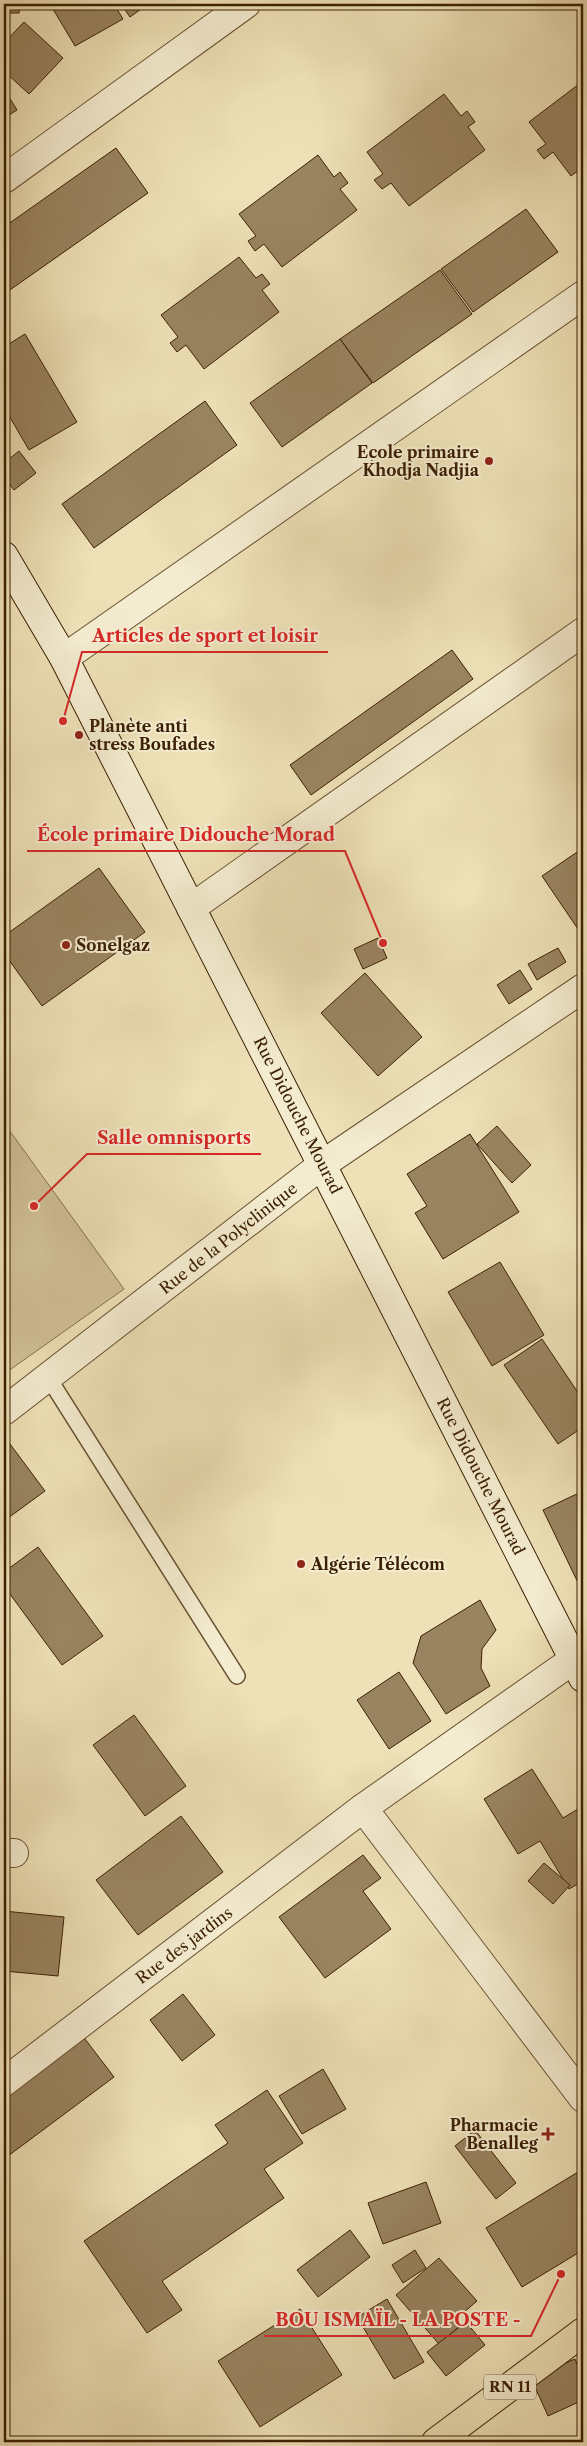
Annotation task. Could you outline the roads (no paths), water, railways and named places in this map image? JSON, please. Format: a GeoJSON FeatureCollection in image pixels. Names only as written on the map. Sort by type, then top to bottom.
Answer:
{"type":"FeatureCollection","features":[{"type":"Feature","properties":{"kind":"main road","name":"RN 11"},"geometry":{"type":"LineString","coordinates":[[436,2442],[583,2332]]}},
{"type":"Feature","properties":{"kind":"street"},"geometry":{"type":"LineString","coordinates":[[4,179],[246,4]]}},
{"type":"Feature","properties":{"kind":"street"},"geometry":{"type":"LineString","coordinates":[[64,658],[583,295]]}},
{"type":"Feature","properties":{"kind":"street","name":"Rue Didouche Mourad"},"geometry":{"type":"LineString","coordinates":[[4,556],[64,658],[580,1664]]}},
{"type":"Feature","properties":{"kind":"street"},"geometry":{"type":"LineString","coordinates":[[191,908],[583,632]]}},
{"type":"Feature","properties":{"kind":"street","name":"Rue de la Polyclinique"},"geometry":{"type":"LineString","coordinates":[[4,1412],[323,1164],[583,988]]}},
{"type":"Feature","properties":{"kind":"street","name":"Rue des jardins"},"geometry":{"type":"LineString","coordinates":[[4,2082],[364,1808],[580,1664]]}},
{"type":"Feature","properties":{"kind":"street"},"geometry":{"type":"LineString","coordinates":[[364,1808],[583,2098]]}},
{"type":"Feature","properties":{"kind":"lane"},"geometry":{"type":"LineString","coordinates":[[48,1377],[237,1676]]}},
{"type":"Feature","properties":{"kind":"place","name":"Ecole primaire Khodja Nadjia"},"geometry":{"type":"Point","coordinates":[489,461]}},
{"type":"Feature","properties":{"kind":"place","name":"Articles de sport et loisir"},"geometry":{"type":"Point","coordinates":[63,721]}},
{"type":"Feature","properties":{"kind":"place","name":"Planète anti stress Boufades"},"geometry":{"type":"Point","coordinates":[79,735]}},
{"type":"Feature","properties":{"kind":"place","name":"École primaire Didouche Morad"},"geometry":{"type":"Point","coordinates":[383,943]}},
{"type":"Feature","properties":{"kind":"place","name":"Sonelgaz"},"geometry":{"type":"Point","coordinates":[66,945]}},
{"type":"Feature","properties":{"kind":"place","name":"Salle omnisports"},"geometry":{"type":"Point","coordinates":[34,1206]}},
{"type":"Feature","properties":{"kind":"place","name":"Algérie Télécom"},"geometry":{"type":"Point","coordinates":[301,1564]}},
{"type":"Feature","properties":{"kind":"place","name":"Pharmacie Benalleg"},"geometry":{"type":"Point","coordinates":[548,2134]}},
{"type":"Feature","properties":{"kind":"place","name":"BOU ISMAÏL - LA POSTE -"},"geometry":{"type":"Point","coordinates":[561,2274]}}]}
